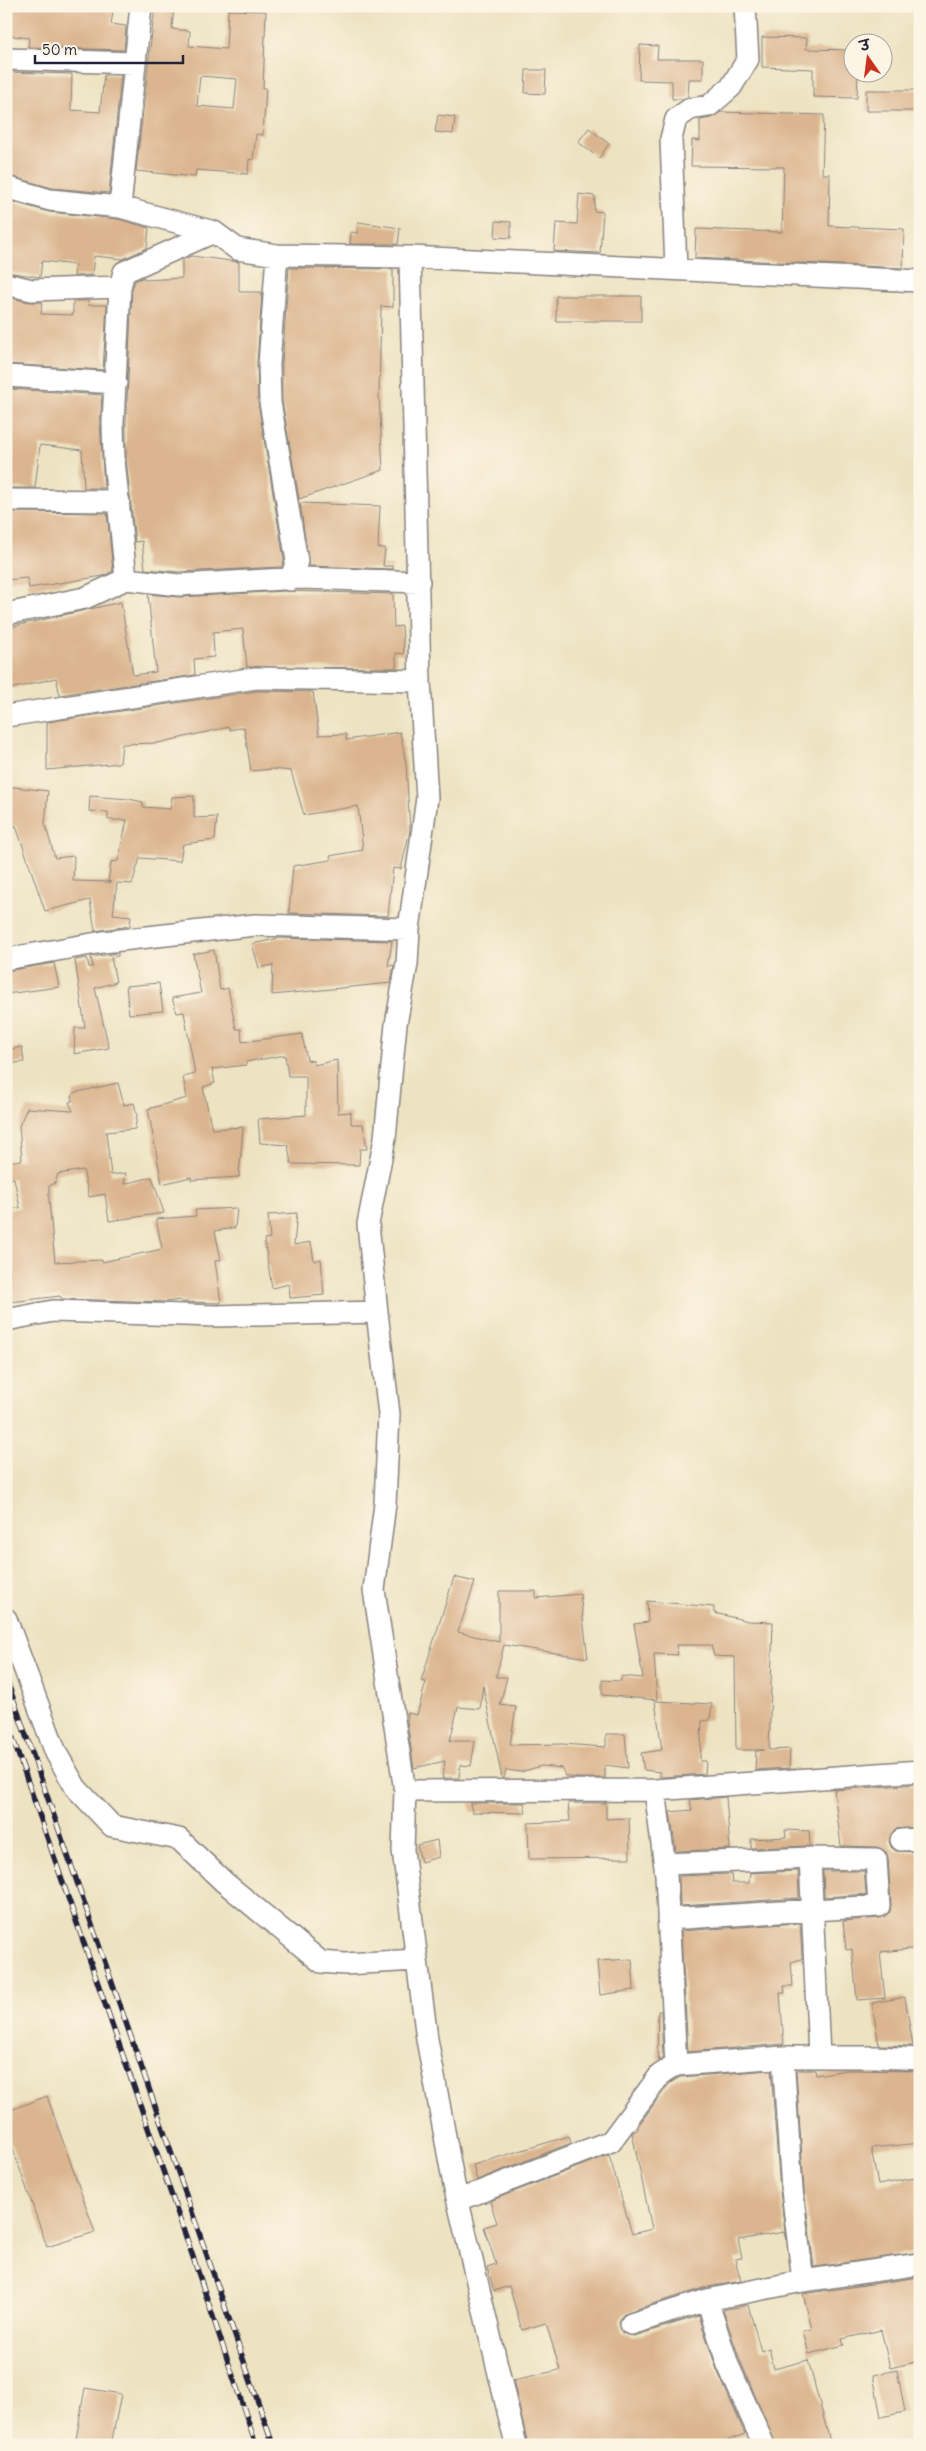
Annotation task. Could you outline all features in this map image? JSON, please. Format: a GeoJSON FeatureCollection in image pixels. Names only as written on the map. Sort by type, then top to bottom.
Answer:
{"type":"FeatureCollection","features":[{"type":"Feature","properties":{"kind":"street"},"geometry":{"type":"LineString","coordinates":[[120,207],[141,6]]}},
{"type":"Feature","properties":{"kind":"street"},"geometry":{"type":"LineString","coordinates":[[676,270],[671,175],[671,139],[674,125],[676,119],[690,109],[709,106],[731,87],[748,59],[745,6]]}},
{"type":"Feature","properties":{"kind":"street"},"geometry":{"type":"LineString","coordinates":[[6,59],[135,63]]}},
{"type":"Feature","properties":{"kind":"street"},"geometry":{"type":"LineString","coordinates":[[6,187],[50,200],[120,207],[214,232],[238,249],[277,255],[410,257],[920,281]]}},
{"type":"Feature","properties":{"kind":"street"},"geometry":{"type":"LineString","coordinates":[[126,579],[113,422],[120,287],[124,272],[214,232]]}},
{"type":"Feature","properties":{"kind":"street"},"geometry":{"type":"LineString","coordinates":[[277,255],[269,364],[270,402],[297,561],[290,580]]}},
{"type":"Feature","properties":{"kind":"street"},"geometry":{"type":"LineString","coordinates":[[410,257],[420,681],[427,798],[409,929],[407,964],[396,1024],[386,1138],[368,1224],[389,1414],[385,1504],[374,1590],[405,1791],[403,1850],[427,2038],[454,2185],[516,2445]]}},
{"type":"Feature","properties":{"kind":"street"},"geometry":{"type":"LineString","coordinates":[[6,284],[32,290],[120,287]]}},
{"type":"Feature","properties":{"kind":"street"},"geometry":{"type":"LineString","coordinates":[[6,376],[116,383]]}},
{"type":"Feature","properties":{"kind":"street"},"geometry":{"type":"LineString","coordinates":[[6,500],[119,501]]}},
{"type":"Feature","properties":{"kind":"street"},"geometry":{"type":"LineString","coordinates":[[6,614],[85,598],[126,579],[179,585],[302,578],[419,582]]}},
{"type":"Feature","properties":{"kind":"street"},"geometry":{"type":"LineString","coordinates":[[6,716],[256,678],[420,681]]}},
{"type":"Feature","properties":{"kind":"street"},"geometry":{"type":"LineString","coordinates":[[6,959],[102,942],[255,925],[409,929]]}},
{"type":"Feature","properties":{"kind":"street"},"geometry":{"type":"LineString","coordinates":[[6,1320],[53,1311],[216,1316],[377,1312]]}},
{"type":"Feature","properties":{"kind":"street"},"geometry":{"type":"LineString","coordinates":[[6,1619],[56,1753],[76,1788],[112,1826],[179,1839],[224,1882],[321,1962],[345,1964],[417,1960]]}},
{"type":"Feature","properties":{"kind":"street"},"geometry":{"type":"LineString","coordinates":[[405,1791],[655,1790],[920,1771]]}},
{"type":"Feature","properties":{"kind":"street"},"geometry":{"type":"LineString","coordinates":[[655,1790],[665,1864],[676,2064]]}},
{"type":"Feature","properties":{"kind":"street"},"geometry":{"type":"LineString","coordinates":[[665,1864],[810,1858],[876,1859],[879,1906],[668,1919]]}},
{"type":"Feature","properties":{"kind":"street"},"geometry":{"type":"LineString","coordinates":[[810,1858],[819,2057]]}},
{"type":"Feature","properties":{"kind":"street"},"geometry":{"type":"LineString","coordinates":[[459,2200],[611,2141],[660,2075],[676,2064],[783,2057],[920,2060]]}},
{"type":"Feature","properties":{"kind":"street"},"geometry":{"type":"LineString","coordinates":[[783,2057],[792,2190],[803,2282]]}},
{"type":"Feature","properties":{"kind":"street"},"geometry":{"type":"LineString","coordinates":[[631,2324],[707,2300],[803,2282],[920,2264]]}},
{"type":"Feature","properties":{"kind":"street"},"geometry":{"type":"LineString","coordinates":[[707,2300],[728,2365],[764,2445]]}},
{"type":"Feature","properties":{"kind":"building"},"geometry":{"type":"Polygon","coordinates":[[[6,6],[114,6],[111,24],[126,26],[124,50],[28,47],[29,38],[6,35],[6,6]]]}},
{"type":"Feature","properties":{"kind":"building"},"geometry":{"type":"Polygon","coordinates":[[[155,6],[174,6],[172,29],[190,31],[189,46],[226,49],[228,10],[266,11],[263,88],[266,88],[263,135],[256,134],[253,160],[249,159],[248,174],[196,170],[195,177],[136,171],[155,6]],[[200,76],[197,106],[234,109],[237,79],[200,76]]]}},
{"type":"Feature","properties":{"kind":"building"},"geometry":{"type":"Polygon","coordinates":[[[762,37],[807,38],[806,49],[844,50],[844,82],[858,82],[857,98],[813,97],[813,69],[762,67],[762,37]]]}},
{"type":"Feature","properties":{"kind":"building"},"geometry":{"type":"Polygon","coordinates":[[[640,45],[658,46],[657,59],[703,59],[703,79],[689,79],[688,97],[672,99],[672,81],[639,80],[640,45]]]}},
{"type":"Feature","properties":{"kind":"building"},"geometry":{"type":"Polygon","coordinates":[[[526,70],[546,70],[545,94],[525,93],[526,70]]]}},
{"type":"Feature","properties":{"kind":"building"},"geometry":{"type":"Polygon","coordinates":[[[6,72],[72,74],[71,110],[100,112],[104,75],[121,75],[109,193],[52,188],[6,175],[6,72]]]}},
{"type":"Feature","properties":{"kind":"building"},"geometry":{"type":"Polygon","coordinates":[[[866,90],[920,90],[920,111],[866,111],[866,90]]]}},
{"type":"Feature","properties":{"kind":"building"},"geometry":{"type":"Polygon","coordinates":[[[721,112],[824,115],[822,174],[830,174],[829,226],[904,229],[903,268],[695,258],[696,229],[782,232],[784,167],[691,166],[692,140],[700,141],[700,120],[711,118],[721,112]]]}},
{"type":"Feature","properties":{"kind":"building"},"geometry":{"type":"Polygon","coordinates":[[[438,115],[455,117],[453,134],[435,132],[438,115]]]}},
{"type":"Feature","properties":{"kind":"building"},"geometry":{"type":"Polygon","coordinates":[[[589,128],[609,144],[599,158],[578,142],[589,128]]]}},
{"type":"Feature","properties":{"kind":"building"},"geometry":{"type":"Polygon","coordinates":[[[579,194],[595,196],[594,211],[603,212],[600,253],[554,251],[556,223],[577,224],[579,194]]]}},
{"type":"Feature","properties":{"kind":"building"},"geometry":{"type":"Polygon","coordinates":[[[6,200],[49,212],[118,219],[149,228],[147,248],[123,259],[94,256],[92,275],[74,276],[75,265],[42,261],[40,277],[6,272],[6,200]]]}},
{"type":"Feature","properties":{"kind":"building"},"geometry":{"type":"Polygon","coordinates":[[[496,221],[511,222],[511,238],[495,237],[496,221]]]}},
{"type":"Feature","properties":{"kind":"building"},"geometry":{"type":"Polygon","coordinates":[[[358,222],[400,228],[398,244],[350,244],[351,232],[357,233],[358,222]]]}},
{"type":"Feature","properties":{"kind":"building"},"geometry":{"type":"Polygon","coordinates":[[[191,256],[239,262],[239,292],[262,292],[257,363],[258,402],[284,560],[282,567],[179,572],[145,569],[142,541],[135,542],[126,459],[132,289],[135,281],[144,277],[144,280],[182,278],[182,260],[191,256]]]}},
{"type":"Feature","properties":{"kind":"building"},"geometry":{"type":"Polygon","coordinates":[[[289,268],[393,269],[393,307],[381,306],[379,396],[383,470],[299,499],[282,401],[282,364],[289,268]]]}},
{"type":"Feature","properties":{"kind":"building"},"geometry":{"type":"Polygon","coordinates":[[[556,296],[641,296],[641,321],[556,321],[556,296]]]}},
{"type":"Feature","properties":{"kind":"building"},"geometry":{"type":"Polygon","coordinates":[[[6,297],[29,302],[42,302],[41,314],[73,315],[73,301],[89,301],[88,305],[107,305],[103,370],[6,364],[6,297]]]}},
{"type":"Feature","properties":{"kind":"building"},"geometry":{"type":"Polygon","coordinates":[[[10,389],[102,395],[100,422],[104,488],[84,488],[82,450],[40,445],[35,488],[6,488],[6,431],[10,389]]]}},
{"type":"Feature","properties":{"kind":"building"},"geometry":{"type":"Polygon","coordinates":[[[300,503],[380,506],[378,548],[385,548],[383,566],[393,566],[393,569],[309,566],[300,503]]]}},
{"type":"Feature","properties":{"kind":"building"},"geometry":{"type":"Polygon","coordinates":[[[6,512],[107,513],[113,571],[103,576],[29,588],[27,578],[6,580],[6,512]]]}},
{"type":"Feature","properties":{"kind":"building"},"geometry":{"type":"Polygon","coordinates":[[[285,591],[393,594],[394,627],[402,626],[404,654],[396,653],[396,668],[247,667],[243,629],[213,632],[214,657],[194,659],[195,675],[60,695],[56,678],[6,690],[6,628],[121,602],[133,675],[156,672],[148,594],[180,597],[285,591]]]}},
{"type":"Feature","properties":{"kind":"building"},"geometry":{"type":"Polygon","coordinates":[[[257,691],[313,692],[319,735],[346,734],[346,740],[400,732],[406,764],[410,830],[401,869],[393,868],[388,916],[289,913],[293,866],[331,860],[330,856],[363,850],[358,806],[304,815],[291,771],[273,769],[251,771],[244,727],[230,730],[229,727],[158,743],[122,744],[120,763],[47,770],[47,722],[257,691]]]}},
{"type":"Feature","properties":{"kind":"building"},"geometry":{"type":"Polygon","coordinates":[[[6,786],[48,791],[45,824],[55,858],[74,856],[73,881],[108,882],[111,862],[118,861],[127,820],[108,820],[108,812],[89,811],[90,796],[129,799],[143,802],[143,807],[170,809],[172,797],[194,796],[194,818],[217,817],[215,840],[183,844],[180,861],[140,858],[132,884],[117,883],[113,914],[131,916],[130,926],[95,931],[90,900],[45,911],[16,826],[11,827],[6,809],[6,786]]]}},
{"type":"Feature","properties":{"kind":"building"},"geometry":{"type":"Polygon","coordinates":[[[280,938],[392,941],[388,966],[394,965],[391,983],[272,995],[273,965],[259,968],[252,944],[280,938]]]}},
{"type":"Feature","properties":{"kind":"building"},"geometry":{"type":"Polygon","coordinates":[[[214,950],[220,990],[228,988],[236,1029],[241,1029],[242,1042],[302,1034],[307,1060],[314,1061],[314,1065],[337,1060],[338,1113],[351,1112],[351,1124],[363,1124],[367,1149],[360,1149],[359,1165],[291,1164],[288,1145],[260,1143],[258,1119],[306,1115],[306,1076],[288,1076],[285,1055],[246,1062],[246,1065],[212,1069],[215,1083],[203,1087],[212,1129],[243,1127],[239,1177],[191,1180],[191,1177],[162,1184],[148,1109],[187,1098],[183,1077],[195,1074],[184,1012],[177,1013],[172,998],[201,993],[193,954],[214,950]]]}},
{"type":"Feature","properties":{"kind":"building"},"geometry":{"type":"Polygon","coordinates":[[[118,953],[118,956],[111,957],[116,982],[95,988],[109,1048],[74,1054],[75,1028],[85,1028],[75,960],[87,958],[89,967],[93,967],[91,957],[118,953]]]}},
{"type":"Feature","properties":{"kind":"building"},"geometry":{"type":"Polygon","coordinates":[[[54,963],[59,987],[6,994],[6,971],[54,963]]]}},
{"type":"Feature","properties":{"kind":"building"},"geometry":{"type":"Polygon","coordinates":[[[159,983],[163,1011],[129,1014],[126,986],[159,983]]]}},
{"type":"Feature","properties":{"kind":"building"},"geometry":{"type":"Polygon","coordinates":[[[22,1047],[24,1062],[6,1064],[6,1050],[22,1047]]]}},
{"type":"Feature","properties":{"kind":"building"},"geometry":{"type":"Polygon","coordinates":[[[118,1083],[124,1105],[134,1103],[137,1115],[135,1129],[106,1132],[111,1175],[126,1173],[124,1184],[152,1177],[164,1213],[109,1221],[105,1194],[89,1197],[83,1170],[58,1174],[55,1183],[49,1186],[55,1262],[102,1260],[102,1262],[162,1249],[156,1219],[196,1216],[195,1210],[237,1208],[235,1228],[215,1231],[221,1260],[215,1261],[221,1303],[181,1302],[180,1300],[166,1302],[62,1299],[60,1296],[11,1302],[6,1210],[20,1208],[14,1178],[6,1179],[6,1162],[22,1160],[19,1126],[27,1108],[73,1111],[69,1102],[72,1101],[73,1093],[118,1083]]]}},
{"type":"Feature","properties":{"kind":"building"},"geometry":{"type":"Polygon","coordinates":[[[297,1213],[294,1245],[311,1242],[314,1261],[321,1259],[324,1295],[290,1298],[289,1284],[272,1288],[264,1239],[270,1238],[268,1215],[297,1213]]]}},
{"type":"Feature","properties":{"kind":"building"},"geometry":{"type":"Polygon","coordinates":[[[454,1577],[475,1582],[458,1632],[499,1642],[499,1591],[536,1591],[536,1598],[580,1594],[588,1658],[504,1645],[496,1677],[507,1677],[500,1705],[516,1707],[510,1745],[562,1744],[606,1747],[606,1734],[625,1734],[628,1768],[605,1765],[605,1778],[578,1778],[565,1776],[562,1768],[541,1766],[521,1772],[506,1770],[504,1778],[502,1778],[483,1686],[480,1709],[458,1707],[450,1741],[475,1741],[471,1766],[460,1765],[459,1778],[442,1778],[445,1761],[414,1768],[407,1721],[408,1713],[417,1715],[426,1682],[421,1681],[454,1577]]]}},
{"type":"Feature","properties":{"kind":"building"},"geometry":{"type":"Polygon","coordinates":[[[647,1601],[714,1607],[714,1613],[748,1621],[773,1622],[769,1750],[790,1749],[789,1768],[755,1770],[756,1751],[764,1750],[736,1750],[735,1657],[714,1656],[711,1645],[676,1645],[678,1655],[654,1654],[657,1700],[602,1695],[602,1680],[621,1681],[621,1676],[643,1678],[634,1624],[648,1622],[647,1601]]]}},
{"type":"Feature","properties":{"kind":"building"},"geometry":{"type":"Polygon","coordinates":[[[655,1701],[712,1704],[710,1720],[702,1721],[700,1761],[706,1761],[705,1774],[660,1777],[660,1772],[644,1770],[641,1753],[662,1750],[655,1701]]]}},
{"type":"Feature","properties":{"kind":"building"},"geometry":{"type":"Polygon","coordinates":[[[920,1784],[920,1827],[895,1829],[889,1840],[891,1847],[896,1851],[920,1852],[920,1948],[880,1952],[885,1998],[857,2000],[852,1949],[846,1950],[843,1921],[880,1918],[890,1912],[888,1858],[886,1852],[877,1847],[841,1846],[834,1790],[920,1784]]]}},
{"type":"Feature","properties":{"kind":"building"},"geometry":{"type":"Polygon","coordinates":[[[726,1797],[730,1849],[676,1851],[670,1812],[692,1810],[690,1800],[726,1797]]]}},
{"type":"Feature","properties":{"kind":"building"},"geometry":{"type":"Polygon","coordinates":[[[470,1803],[524,1803],[526,1813],[472,1812],[470,1803]]]}},
{"type":"Feature","properties":{"kind":"building"},"geometry":{"type":"Polygon","coordinates":[[[568,1803],[606,1803],[606,1819],[629,1818],[630,1858],[529,1859],[528,1823],[570,1821],[568,1803]]]}},
{"type":"Feature","properties":{"kind":"building"},"geometry":{"type":"Polygon","coordinates":[[[785,1830],[809,1831],[810,1846],[751,1848],[751,1839],[786,1837],[785,1830]]]}},
{"type":"Feature","properties":{"kind":"building"},"geometry":{"type":"Polygon","coordinates":[[[437,1840],[439,1857],[421,1862],[417,1845],[437,1840]]]}},
{"type":"Feature","properties":{"kind":"building"},"geometry":{"type":"Polygon","coordinates":[[[798,1871],[799,1898],[680,1906],[679,1876],[731,1874],[732,1883],[749,1883],[750,1873],[798,1871]]]}},
{"type":"Feature","properties":{"kind":"building"},"geometry":{"type":"Polygon","coordinates":[[[823,1871],[864,1871],[866,1894],[824,1897],[823,1871]]]}},
{"type":"Feature","properties":{"kind":"building"},"geometry":{"type":"Polygon","coordinates":[[[800,1923],[802,1959],[791,1962],[793,1986],[784,1986],[785,1993],[780,1993],[784,2044],[688,2052],[681,1931],[800,1923]]]}},
{"type":"Feature","properties":{"kind":"building"},"geometry":{"type":"Polygon","coordinates":[[[632,1959],[634,1990],[600,1995],[597,1961],[632,1959]]]}},
{"type":"Feature","properties":{"kind":"building"},"geometry":{"type":"Polygon","coordinates":[[[905,1997],[913,2046],[879,2045],[872,2003],[905,1997]]]}},
{"type":"Feature","properties":{"kind":"building"},"geometry":{"type":"Polygon","coordinates":[[[658,2011],[661,2011],[663,2058],[659,2061],[657,2052],[658,2011]]]}},
{"type":"Feature","properties":{"kind":"building"},"geometry":{"type":"Polygon","coordinates":[[[771,2070],[780,2191],[786,2240],[784,2232],[738,2240],[742,2258],[735,2259],[741,2281],[703,2288],[627,2312],[619,2322],[622,2333],[634,2336],[699,2316],[717,2370],[745,2434],[715,2445],[528,2445],[513,2380],[560,2370],[546,2323],[522,2330],[509,2286],[494,2291],[487,2267],[496,2264],[484,2227],[497,2223],[490,2201],[609,2155],[632,2234],[652,2229],[632,2133],[638,2129],[638,2126],[669,2084],[680,2077],[771,2070]]]}},
{"type":"Feature","properties":{"kind":"building"},"geometry":{"type":"Polygon","coordinates":[[[796,2070],[815,2070],[816,2075],[847,2070],[920,2071],[920,2143],[871,2148],[878,2185],[920,2177],[920,2252],[814,2267],[804,2189],[796,2070]]]}},
{"type":"Feature","properties":{"kind":"building"},"geometry":{"type":"Polygon","coordinates":[[[47,2096],[95,2232],[47,2247],[6,2129],[6,2112],[47,2096]]]}},
{"type":"Feature","properties":{"kind":"building"},"geometry":{"type":"Polygon","coordinates":[[[569,2136],[571,2143],[477,2180],[473,2165],[569,2136]]]}},
{"type":"Feature","properties":{"kind":"building"},"geometry":{"type":"Polygon","coordinates":[[[920,2277],[920,2361],[890,2368],[881,2330],[842,2339],[844,2345],[809,2354],[803,2331],[812,2329],[803,2294],[920,2277]]]}},
{"type":"Feature","properties":{"kind":"building"},"geometry":{"type":"Polygon","coordinates":[[[748,2305],[761,2351],[769,2348],[774,2369],[808,2360],[831,2445],[776,2445],[740,2360],[723,2310],[748,2305]]]}},
{"type":"Feature","properties":{"kind":"building"},"geometry":{"type":"Polygon","coordinates":[[[897,2370],[905,2412],[881,2417],[873,2375],[897,2370]]]}},
{"type":"Feature","properties":{"kind":"building"},"geometry":{"type":"Polygon","coordinates":[[[85,2388],[121,2394],[111,2445],[75,2445],[85,2388]]]}},
{"type":"Feature","properties":{"kind":"railway"},"geometry":{"type":"LineString","coordinates":[[6,1678],[273,2445]]}},
{"type":"Feature","properties":{"kind":"railway"},"geometry":{"type":"LineString","coordinates":[[6,1719],[193,2257],[256,2445]]}}]}
